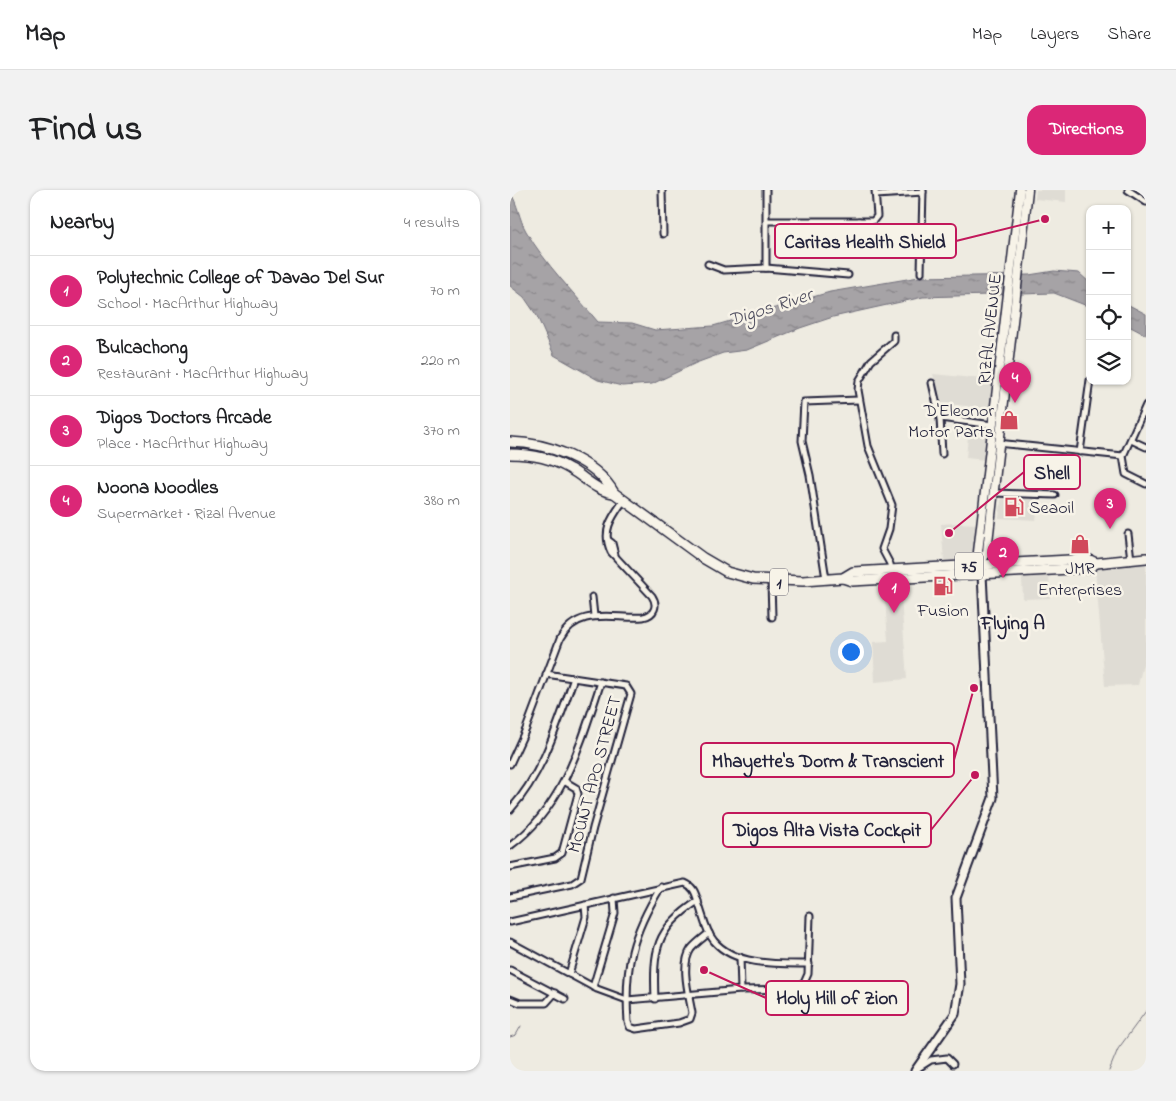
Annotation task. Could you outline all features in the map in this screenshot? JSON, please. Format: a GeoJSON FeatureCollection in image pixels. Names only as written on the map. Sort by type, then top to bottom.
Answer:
{"type":"FeatureCollection","features":[{"type":"Feature","properties":{"kind":"highway","name":"1"},"geometry":{"type":"LineString","coordinates":[[510,442],[538,445],[562,452],[608,482],[614,493]]}},
{"type":"Feature","properties":{"kind":"highway","name":"1"},"geometry":{"type":"LineString","coordinates":[[510,454],[534,455],[558,462],[602,491],[614,493],[717,567],[740,576],[771,582],[843,578],[852,581],[891,574],[982,567]]}},
{"type":"Feature","properties":{"kind":"highway","name":"75"},"geometry":{"type":"LineString","coordinates":[[982,567],[1088,559],[1096,563],[1146,558]]}},
{"type":"Feature","properties":{"kind":"main road","name":"RIZAL AVENUE"},"geometry":{"type":"LineString","coordinates":[[1016,265],[1020,190]]}},
{"type":"Feature","properties":{"kind":"main road","name":"RIZAL AVENUE"},"geometry":{"type":"LineString","coordinates":[[982,567],[987,553],[994,493],[996,443],[993,425],[1007,300],[1013,285],[1028,190]]}},
{"type":"Feature","properties":{"kind":"main road","name":"RIZAL AVENUE"},"geometry":{"type":"LineString","coordinates":[[982,567],[978,552],[1016,301],[1013,285]]}},
{"type":"Feature","properties":{"kind":"street"},"geometry":{"type":"LineString","coordinates":[[662,190],[664,234]]}},
{"type":"Feature","properties":{"kind":"street"},"geometry":{"type":"LineString","coordinates":[[766,190],[766,268]]}},
{"type":"Feature","properties":{"kind":"street"},"geometry":{"type":"LineString","coordinates":[[1128,190],[1146,202]]}},
{"type":"Feature","properties":{"kind":"street"},"geometry":{"type":"LineString","coordinates":[[767,221],[873,221],[876,218],[875,193],[923,191],[921,273]]}},
{"type":"Feature","properties":{"kind":"street"},"geometry":{"type":"LineString","coordinates":[[859,221],[859,248],[922,251]]}},
{"type":"Feature","properties":{"kind":"street"},"geometry":{"type":"LineString","coordinates":[[708,264],[724,270],[766,268],[848,275]]}},
{"type":"Feature","properties":{"kind":"street"},"geometry":{"type":"LineString","coordinates":[[891,574],[890,564],[882,549],[889,530],[892,506],[870,451],[859,400],[860,381],[864,372],[871,361],[894,341],[894,335]]}},
{"type":"Feature","properties":{"kind":"street"},"geometry":{"type":"LineString","coordinates":[[932,383],[940,418],[942,454]]}},
{"type":"Feature","properties":{"kind":"street"},"geometry":{"type":"LineString","coordinates":[[1080,452],[1089,385]]}},
{"type":"Feature","properties":{"kind":"street"},"geometry":{"type":"LineString","coordinates":[[826,579],[814,493],[802,441],[804,402],[859,400]]}},
{"type":"Feature","properties":{"kind":"street"},"geometry":{"type":"LineString","coordinates":[[1146,405],[1123,456],[1127,476],[1146,484]]}},
{"type":"Feature","properties":{"kind":"street"},"geometry":{"type":"LineString","coordinates":[[940,418],[993,425]]}},
{"type":"Feature","properties":{"kind":"street"},"geometry":{"type":"LineString","coordinates":[[1140,420],[1146,422]]}},
{"type":"Feature","properties":{"kind":"street"},"geometry":{"type":"LineString","coordinates":[[1131,440],[1146,447]]}},
{"type":"Feature","properties":{"kind":"street"},"geometry":{"type":"LineString","coordinates":[[996,443],[1123,456]]}},
{"type":"Feature","properties":{"kind":"street"},"geometry":{"type":"LineString","coordinates":[[994,493],[1055,495]]}},
{"type":"Feature","properties":{"kind":"street"},"geometry":{"type":"LineString","coordinates":[[510,764],[566,630],[578,620],[594,616],[647,617],[653,613],[655,608],[652,596],[611,552],[608,540],[608,522],[624,500]]}},
{"type":"Feature","properties":{"kind":"street"},"geometry":{"type":"LineString","coordinates":[[1128,534],[1131,560]]}},
{"type":"Feature","properties":{"kind":"street"},"geometry":{"type":"LineString","coordinates":[[916,1069],[955,1014],[960,984],[956,898],[993,798],[982,567]]}},
{"type":"Feature","properties":{"kind":"street"},"geometry":{"type":"LineString","coordinates":[[771,582],[772,617]]}},
{"type":"Feature","properties":{"kind":"street"},"geometry":{"type":"LineString","coordinates":[[592,597],[594,616]]}},
{"type":"Feature","properties":{"kind":"street","name":"MOUNT APO STREET"},"geometry":{"type":"LineString","coordinates":[[510,897],[575,882],[582,875],[593,828],[631,694],[626,686],[546,674]]}},
{"type":"Feature","properties":{"kind":"street"},"geometry":{"type":"LineString","coordinates":[[510,810],[527,789],[544,761],[574,678]]}},
{"type":"Feature","properties":{"kind":"street"},"geometry":{"type":"LineString","coordinates":[[510,846],[541,816],[564,781],[578,750],[601,682]]}},
{"type":"Feature","properties":{"kind":"street"},"geometry":{"type":"LineString","coordinates":[[510,867],[555,858],[562,853],[578,794],[576,788],[564,781]]}},
{"type":"Feature","properties":{"kind":"street"},"geometry":{"type":"LineString","coordinates":[[510,922],[661,886],[688,884],[692,887],[709,933],[715,942],[740,958],[764,963],[809,964]]}},
{"type":"Feature","properties":{"kind":"street"},"geometry":{"type":"LineString","coordinates":[[661,886],[640,924],[628,970],[627,1000],[630,1027],[636,1029],[679,1023],[690,1019],[686,968],[688,956],[692,947],[709,933]]}},
{"type":"Feature","properties":{"kind":"street"},"geometry":{"type":"LineString","coordinates":[[593,987],[615,913],[614,898]]}},
{"type":"Feature","properties":{"kind":"street"},"geometry":{"type":"LineString","coordinates":[[655,999],[656,961],[663,931],[678,913],[698,900]]}},
{"type":"Feature","properties":{"kind":"street"},"geometry":{"type":"LineString","coordinates":[[569,974],[586,917],[584,905]]}},
{"type":"Feature","properties":{"kind":"street"},"geometry":{"type":"LineString","coordinates":[[510,942],[593,987],[627,1000],[741,990],[795,989],[804,983],[809,964],[810,916]]}},
{"type":"Feature","properties":{"kind":"street"},"geometry":{"type":"LineString","coordinates":[[740,958],[741,990]]}},
{"type":"Feature","properties":{"kind":"street"},"geometry":{"type":"LineString","coordinates":[[510,970],[565,999]]}},
{"type":"Feature","properties":{"kind":"street"},"geometry":{"type":"LineString","coordinates":[[510,999],[520,1003],[546,1003],[555,993]]}},
{"type":"Feature","properties":{"kind":"street"},"geometry":{"type":"LineString","coordinates":[[916,1069],[931,1060],[947,1058],[953,1064]]}},
{"type":"Feature","properties":{"kind":"shaded area"},"geometry":{"type":"Polygon","coordinates":[[[1036,190],[1066,190],[1066,202],[1035,199],[1036,190]]]}},
{"type":"Feature","properties":{"kind":"shaded area"},"geometry":{"type":"Polygon","coordinates":[[[933,374],[993,380],[990,409],[941,403],[933,374]]]}},
{"type":"Feature","properties":{"kind":"shaded area"},"geometry":{"type":"Polygon","coordinates":[[[969,425],[988,427],[985,460],[966,458],[969,425]]]}},
{"type":"Feature","properties":{"kind":"shaded area"},"geometry":{"type":"Polygon","coordinates":[[[1002,495],[1040,497],[1036,520],[999,518],[1002,495]]]}},
{"type":"Feature","properties":{"kind":"shaded area"},"geometry":{"type":"Polygon","coordinates":[[[941,524],[979,524],[976,559],[944,561],[941,524]]]}},
{"type":"Feature","properties":{"kind":"shaded area"},"geometry":{"type":"Polygon","coordinates":[[[1146,564],[1146,652],[1138,685],[1105,686],[1095,567],[1146,564]]]}},
{"type":"Feature","properties":{"kind":"shaded area"},"geometry":{"type":"Polygon","coordinates":[[[1049,572],[1050,598],[1023,599],[1022,579],[1017,573],[1049,572]]]}},
{"type":"Feature","properties":{"kind":"shaded area"},"geometry":{"type":"Polygon","coordinates":[[[900,584],[907,679],[875,682],[873,642],[888,641],[884,585],[900,584]]]}},
{"type":"Feature","properties":{"kind":"water"},"geometry":{"type":"Polygon","coordinates":[[[510,192],[524,226],[534,243],[551,267],[598,322],[632,323],[655,330],[713,326],[830,292],[919,277],[1029,275],[1054,271],[1079,273],[1086,279],[1086,305],[1054,293],[923,297],[833,317],[800,328],[747,350],[723,353],[696,363],[652,384],[622,386],[598,380],[554,355],[537,316],[524,297],[510,286],[510,192]]]}},
{"type":"Feature","properties":{"kind":"water"},"geometry":{"type":"Polygon","coordinates":[[[1131,306],[1146,314],[1146,335],[1131,327],[1131,306]]]}},
{"type":"Feature","properties":{"kind":"waterway"},"geometry":{"type":"LineString","coordinates":[[1109,1071],[1118,1049],[1146,1011]]}},
{"type":"Feature","properties":{"kind":"waterway"},"geometry":{"type":"LineString","coordinates":[[510,1037],[516,1035],[521,1026]]}},
{"type":"Feature","properties":{"kind":"place","name":"Caritas Health Shield"},"geometry":{"type":"Point","coordinates":[1045,219]}},
{"type":"Feature","properties":{"kind":"place","name":"Noona Noodles"},"geometry":{"type":"Point","coordinates":[1015,403]}},
{"type":"Feature","properties":{"kind":"place","name":"D'Eleonor Motor Parts"},"geometry":{"type":"Point","coordinates":[1009,420]}},
{"type":"Feature","properties":{"kind":"place","name":"Seaoil"},"geometry":{"type":"Point","coordinates":[1014,507]}},
{"type":"Feature","properties":{"kind":"place","name":"Digos Doctors Arcade"},"geometry":{"type":"Point","coordinates":[1110,529]}},
{"type":"Feature","properties":{"kind":"place","name":"Shell"},"geometry":{"type":"Point","coordinates":[949,533]}},
{"type":"Feature","properties":{"kind":"place","name":"JMR Enterprises"},"geometry":{"type":"Point","coordinates":[1080,544]}},
{"type":"Feature","properties":{"kind":"place","name":"Bulcachong"},"geometry":{"type":"Point","coordinates":[1003,578]}},
{"type":"Feature","properties":{"kind":"place","name":"Fusion"},"geometry":{"type":"Point","coordinates":[943,586]}},
{"type":"Feature","properties":{"kind":"place","name":"Polytechnic College of Davao Del Sur"},"geometry":{"type":"Point","coordinates":[894,613]}},
{"type":"Feature","properties":{"kind":"place","name":"Mhayette's Dorm & Transcient"},"geometry":{"type":"Point","coordinates":[974,688]}},
{"type":"Feature","properties":{"kind":"place","name":"Digos Alta Vista Cockpit"},"geometry":{"type":"Point","coordinates":[975,775]}},
{"type":"Feature","properties":{"kind":"place","name":"Holy Hill of Zion"},"geometry":{"type":"Point","coordinates":[704,970]}},
{"type":"Feature","properties":{"kind":"district","name":"Flying A"},"geometry":{"type":"Point","coordinates":[1013,622]}},
{"type":"Feature","properties":{"kind":"water label","name":"Digos River"},"geometry":{"type":"Point","coordinates":[770,306]}}]}
